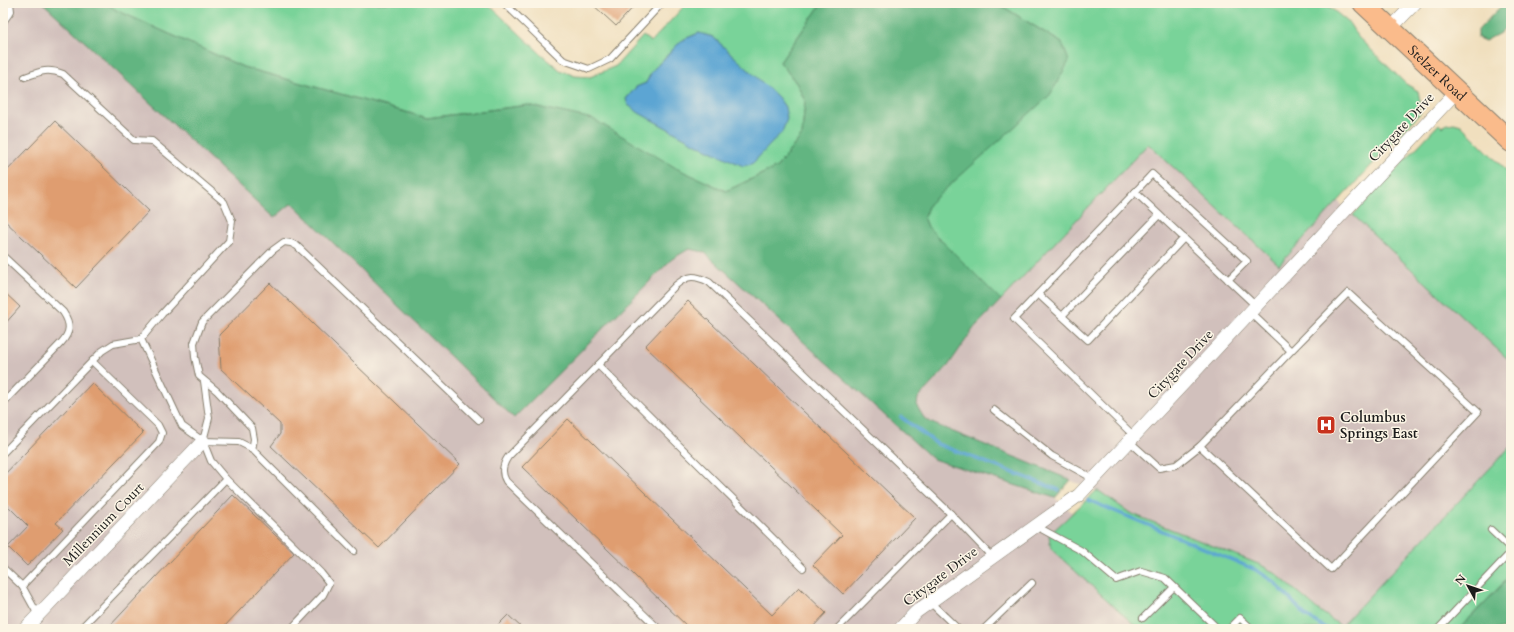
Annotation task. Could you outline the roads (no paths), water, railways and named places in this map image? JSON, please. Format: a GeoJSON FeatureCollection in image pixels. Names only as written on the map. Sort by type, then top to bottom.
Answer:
{"type":"FeatureCollection","features":[{"type":"Feature","properties":{"kind":"main road","name":"Stelzer Road"},"geometry":{"type":"LineString","coordinates":[[1363,3],[1511,141]]}},
{"type":"Feature","properties":{"kind":"street"},"geometry":{"type":"LineString","coordinates":[[1390,29],[1414,3]]}},
{"type":"Feature","properties":{"kind":"street","name":"Citygate Drive"},"geometry":{"type":"LineString","coordinates":[[900,629],[916,612],[1079,495],[1457,91]]}},
{"type":"Feature","properties":{"kind":"street","name":"Millennium Court"},"geometry":{"type":"LineString","coordinates":[[25,629],[204,441]]}},
{"type":"Feature","properties":{"kind":"lane"},"geometry":{"type":"LineString","coordinates":[[3,22],[11,11],[10,3]]}},
{"type":"Feature","properties":{"kind":"lane"},"geometry":{"type":"LineString","coordinates":[[504,3],[563,60],[589,69],[610,59],[662,3]]}},
{"type":"Feature","properties":{"kind":"lane"},"geometry":{"type":"LineString","coordinates":[[3,453],[102,351],[112,344],[141,339],[229,241],[232,221],[224,202],[152,141],[134,140],[63,74],[53,70],[41,71],[25,77]]}},
{"type":"Feature","properties":{"kind":"lane"},"geometry":{"type":"LineString","coordinates":[[1200,446],[1331,569],[1478,412],[1348,293],[1200,446],[1176,465],[1158,468],[1131,438],[1014,319],[1152,174],[1247,260],[1228,280]]}},
{"type":"Feature","properties":{"kind":"lane"},"geometry":{"type":"LineString","coordinates":[[1135,192],[1228,280],[1291,351]]}},
{"type":"Feature","properties":{"kind":"lane"},"geometry":{"type":"LineString","coordinates":[[1062,316],[1159,215]]}},
{"type":"Feature","properties":{"kind":"lane"},"geometry":{"type":"LineString","coordinates":[[1038,294],[1088,340],[1184,238]]}},
{"type":"Feature","properties":{"kind":"lane"},"geometry":{"type":"LineString","coordinates":[[252,450],[254,439],[252,428],[217,391],[199,376],[194,343],[202,322],[273,250],[284,242],[297,246],[479,420]]}},
{"type":"Feature","properties":{"kind":"lane"},"geometry":{"type":"LineString","coordinates":[[3,256],[63,312],[68,320],[69,332],[64,340],[3,403]]}},
{"type":"Feature","properties":{"kind":"lane"},"geometry":{"type":"LineString","coordinates":[[659,629],[504,477],[504,464],[508,457],[684,278],[701,278],[709,282],[951,514],[992,557]]}},
{"type":"Feature","properties":{"kind":"lane"},"geometry":{"type":"LineString","coordinates":[[141,339],[182,426],[204,441],[239,442],[252,450],[354,551]]}},
{"type":"Feature","properties":{"kind":"lane"},"geometry":{"type":"LineString","coordinates":[[22,586],[159,442],[162,433],[158,425],[92,361]]}},
{"type":"Feature","properties":{"kind":"lane"},"geometry":{"type":"LineString","coordinates":[[598,365],[803,568]]}},
{"type":"Feature","properties":{"kind":"lane"},"geometry":{"type":"LineString","coordinates":[[204,381],[209,418],[204,441],[211,461],[226,479],[321,573],[329,583],[323,595],[291,629]]}},
{"type":"Feature","properties":{"kind":"lane"},"geometry":{"type":"LineString","coordinates":[[994,410],[1052,456],[1094,479]]}},
{"type":"Feature","properties":{"kind":"lane"},"geometry":{"type":"LineString","coordinates":[[80,629],[226,479]]}},
{"type":"Feature","properties":{"kind":"lane"},"geometry":{"type":"LineString","coordinates":[[837,629],[951,514]]}},
{"type":"Feature","properties":{"kind":"lane"},"geometry":{"type":"LineString","coordinates":[[1035,526],[1082,551],[1116,580],[1141,571],[1165,578],[1218,629]]}},
{"type":"Feature","properties":{"kind":"lane"},"geometry":{"type":"LineString","coordinates":[[1491,530],[1511,549]]}},
{"type":"Feature","properties":{"kind":"lane"},"geometry":{"type":"LineString","coordinates":[[1438,629],[1511,552]]}},
{"type":"Feature","properties":{"kind":"lane"},"geometry":{"type":"LineString","coordinates":[[3,568],[22,586],[38,615]]}},
{"type":"Feature","properties":{"kind":"lane"},"geometry":{"type":"LineString","coordinates":[[984,629],[1032,584]]}},
{"type":"Feature","properties":{"kind":"lane"},"geometry":{"type":"LineString","coordinates":[[1143,618],[1174,587]]}},
{"type":"Feature","properties":{"kind":"lane"},"geometry":{"type":"LineString","coordinates":[[930,602],[958,629]]}},
{"type":"Feature","properties":{"kind":"lane"},"geometry":{"type":"LineString","coordinates":[[1229,629],[1240,618],[1252,629]]}},
{"type":"Feature","properties":{"kind":"water"},"geometry":{"type":"Polygon","coordinates":[[[699,33],[713,37],[778,97],[785,107],[787,119],[782,132],[752,164],[743,166],[696,144],[639,113],[628,105],[626,99],[636,87],[646,83],[652,71],[682,40],[699,33]]]}},
{"type":"Feature","properties":{"kind":"waterway"},"geometry":{"type":"LineString","coordinates":[[901,417],[937,444],[1059,490]]}},
{"type":"Feature","properties":{"kind":"waterway"},"geometry":{"type":"LineString","coordinates":[[1088,500],[1256,570],[1274,582],[1306,616],[1327,629]]}},
{"type":"Feature","properties":{"kind":"place","name":"Columbus Springs East"},"geometry":{"type":"Point","coordinates":[1326,425]}}]}
